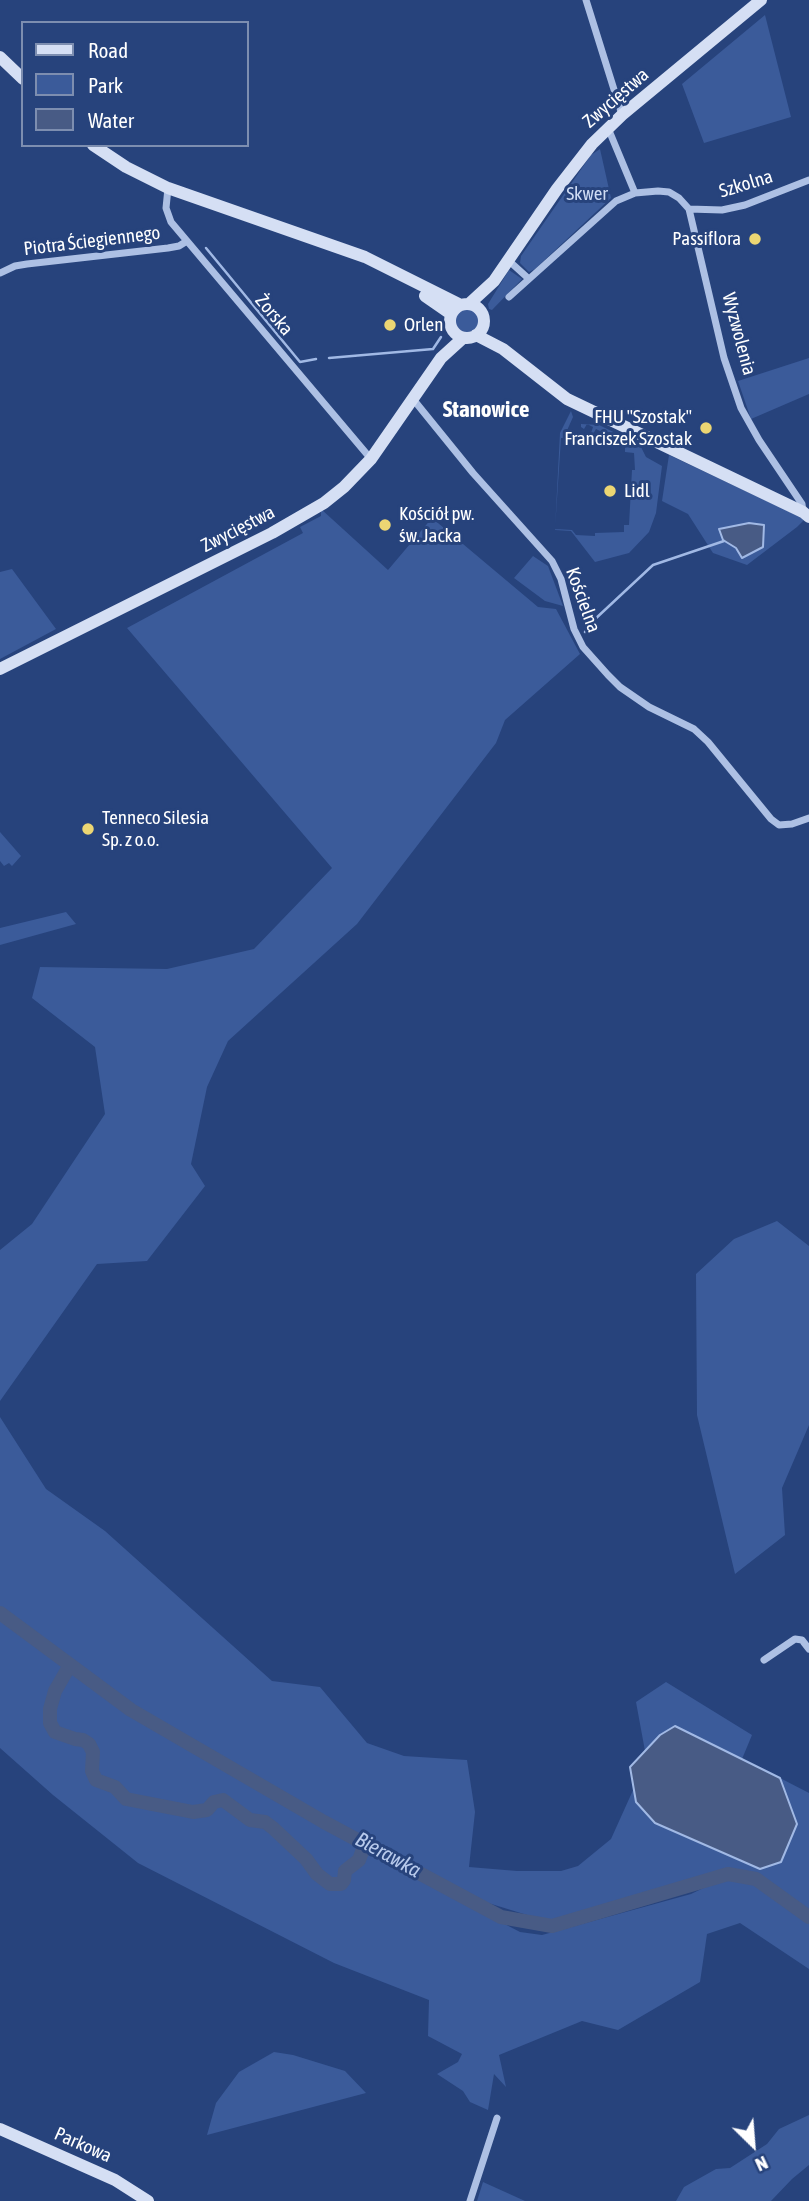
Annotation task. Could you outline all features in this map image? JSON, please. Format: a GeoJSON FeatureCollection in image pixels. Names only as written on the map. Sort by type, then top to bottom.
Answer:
{"type":"FeatureCollection","features":[{"type":"Feature","properties":{"kind":"main road","name":"Zwycięstwa"},"geometry":{"type":"LineString","coordinates":[[481,312],[494,281],[577,162],[622,115],[761,0]]}},
{"type":"Feature","properties":{"kind":"main road"},"geometry":{"type":"LineString","coordinates":[[0,57],[21,77]]}},
{"type":"Feature","properties":{"kind":"main road"},"geometry":{"type":"LineString","coordinates":[[96,147],[126,167],[168,188],[365,257],[460,307],[476,307],[484,320],[469,333],[450,320],[460,307]]}},
{"type":"Feature","properties":{"kind":"main road","name":"Zwycięstwa"},"geometry":{"type":"LineString","coordinates":[[460,307],[494,281]]}},
{"type":"Feature","properties":{"kind":"main road","name":"Zwycięstwa"},"geometry":{"type":"LineString","coordinates":[[0,669],[297,520],[334,495],[371,459],[441,358],[444,347],[469,333]]}},
{"type":"Feature","properties":{"kind":"main road","name":"Wyzwolenia"},"geometry":{"type":"LineString","coordinates":[[469,333],[503,349],[566,399],[806,515]]}},
{"type":"Feature","properties":{"kind":"main road","name":"Parkowa"},"geometry":{"type":"LineString","coordinates":[[0,2129],[115,2180],[148,2201]]}},
{"type":"Feature","properties":{"kind":"street"},"geometry":{"type":"LineString","coordinates":[[586,0],[622,115]]}},
{"type":"Feature","properties":{"kind":"street"},"geometry":{"type":"LineString","coordinates":[[608,128],[635,193]]}},
{"type":"Feature","properties":{"kind":"street","name":"Szkolna"},"geometry":{"type":"LineString","coordinates":[[689,209],[722,210],[745,205],[809,180]]}},
{"type":"Feature","properties":{"kind":"street","name":"Żorska"},"geometry":{"type":"LineString","coordinates":[[168,188],[166,208],[171,222],[371,459]]}},
{"type":"Feature","properties":{"kind":"street"},"geometry":{"type":"LineString","coordinates":[[509,297],[616,201],[635,193],[669,192],[689,209]]}},
{"type":"Feature","properties":{"kind":"street","name":"Wyzwolenia"},"geometry":{"type":"LineString","coordinates":[[689,209],[723,358],[741,408],[759,440],[803,504],[806,515]]}},
{"type":"Feature","properties":{"kind":"street","name":"Piotra Ściegiennego"},"geometry":{"type":"LineString","coordinates":[[0,273],[15,266],[167,248],[187,241]]}},
{"type":"Feature","properties":{"kind":"street"},"geometry":{"type":"LineString","coordinates":[[508,260],[529,279]]}},
{"type":"Feature","properties":{"kind":"street","name":"Kościelna"},"geometry":{"type":"LineString","coordinates":[[413,399],[552,561],[564,587],[574,629],[592,658],[629,694],[694,729],[779,825],[809,818]]}},
{"type":"Feature","properties":{"kind":"street"},"geometry":{"type":"LineString","coordinates":[[764,1660],[795,1639],[802,1640],[809,1649]]}},
{"type":"Feature","properties":{"kind":"street"},"geometry":{"type":"LineString","coordinates":[[470,2201],[497,2118]]}},
{"type":"Feature","properties":{"kind":"green space"},"geometry":{"type":"Polygon","coordinates":[[[765,15],[791,117],[704,143],[682,84],[765,15]]]}},
{"type":"Feature","properties":{"kind":"green space","name":"Skwer"},"geometry":{"type":"Polygon","coordinates":[[[600,149],[611,198],[529,272],[520,263],[521,256],[591,155],[600,149]]]}},
{"type":"Feature","properties":{"kind":"green space"},"geometry":{"type":"Polygon","coordinates":[[[509,270],[522,279],[492,310],[489,309],[488,304],[509,270]]]}},
{"type":"Feature","properties":{"kind":"green space"},"geometry":{"type":"Polygon","coordinates":[[[467,308],[475,312],[479,320],[475,328],[467,332],[459,328],[455,320],[459,312],[467,308]]]}},
{"type":"Feature","properties":{"kind":"green space"},"geometry":{"type":"Polygon","coordinates":[[[809,358],[809,394],[751,419],[738,381],[809,358]]]}},
{"type":"Feature","properties":{"kind":"green space"},"geometry":{"type":"Polygon","coordinates":[[[571,411],[573,417],[565,435],[567,438],[561,438],[555,525],[560,433],[571,411]]]}},
{"type":"Feature","properties":{"kind":"green space"},"geometry":{"type":"Polygon","coordinates":[[[588,424],[599,425],[640,445],[646,457],[662,466],[656,513],[649,532],[629,553],[595,562],[571,531],[555,529],[572,530],[576,535],[595,536],[595,533],[624,532],[624,525],[629,525],[632,470],[635,470],[634,453],[625,452],[625,447],[609,446],[610,436],[596,429],[591,433],[593,427],[588,424]]]}},
{"type":"Feature","properties":{"kind":"green space"},"geometry":{"type":"Polygon","coordinates":[[[669,455],[805,519],[747,565],[713,553],[688,514],[662,501],[669,455]]]}},
{"type":"Feature","properties":{"kind":"green space"},"geometry":{"type":"Polygon","coordinates":[[[321,509],[388,570],[432,518],[538,607],[556,609],[580,654],[505,720],[496,743],[357,924],[228,1041],[207,1087],[191,1164],[205,1186],[147,1261],[97,1264],[0,1401],[0,1250],[32,1224],[105,1114],[95,1047],[32,998],[40,967],[167,969],[254,949],[332,868],[127,628],[303,533],[300,527],[321,516],[321,509]]]}},
{"type":"Feature","properties":{"kind":"green space"},"geometry":{"type":"Polygon","coordinates":[[[533,556],[548,566],[563,606],[545,601],[514,578],[533,556]]]}},
{"type":"Feature","properties":{"kind":"green space"},"geometry":{"type":"Polygon","coordinates":[[[12,569],[56,629],[0,659],[0,572],[12,569]]]}},
{"type":"Feature","properties":{"kind":"green space"},"geometry":{"type":"Polygon","coordinates":[[[0,832],[21,856],[12,866],[9,863],[4,866],[0,861],[0,832]]]}},
{"type":"Feature","properties":{"kind":"green space"},"geometry":{"type":"Polygon","coordinates":[[[66,912],[76,924],[0,945],[0,928],[66,912]]]}},
{"type":"Feature","properties":{"kind":"green space"},"geometry":{"type":"Polygon","coordinates":[[[777,1221],[809,1246],[809,1425],[782,1488],[785,1535],[735,1574],[697,1415],[696,1274],[734,1239],[777,1221]]]}},
{"type":"Feature","properties":{"kind":"green space"},"geometry":{"type":"Polygon","coordinates":[[[0,1417],[46,1489],[105,1531],[272,1681],[320,1687],[367,1743],[404,1756],[467,1760],[475,1812],[469,1867],[561,1871],[578,1866],[611,1839],[634,1788],[636,1802],[797,1824],[780,1778],[809,1793],[809,1914],[762,1879],[739,1871],[725,1871],[553,1923],[472,1898],[470,1906],[520,1932],[542,1935],[691,1894],[726,1877],[755,1883],[809,1921],[809,1969],[740,1923],[707,1934],[700,1982],[618,2030],[582,2021],[499,2055],[506,2087],[494,2074],[488,2110],[470,2102],[463,2091],[437,2074],[458,2062],[462,2054],[428,2036],[429,2000],[334,1963],[138,1863],[53,1795],[0,1748],[0,1417]]]}},
{"type":"Feature","properties":{"kind":"green space"},"geometry":{"type":"Polygon","coordinates":[[[666,1682],[752,1735],[742,1759],[675,1726],[659,1735],[645,1751],[636,1702],[666,1682]]]}},
{"type":"Feature","properties":{"kind":"green space"},"geometry":{"type":"Polygon","coordinates":[[[274,2052],[345,2071],[366,2093],[207,2135],[216,2103],[239,2072],[274,2052]]]}},
{"type":"Feature","properties":{"kind":"green space"},"geometry":{"type":"Polygon","coordinates":[[[809,2115],[809,2165],[771,2201],[676,2201],[684,2187],[716,2169],[730,2168],[767,2144],[779,2129],[809,2115]]]}},
{"type":"Feature","properties":{"kind":"green space"},"geometry":{"type":"Polygon","coordinates":[[[483,2182],[525,2201],[477,2201],[483,2182]]]}},
{"type":"Feature","properties":{"kind":"water"},"geometry":{"type":"Polygon","coordinates":[[[749,523],[764,525],[763,547],[742,558],[736,548],[723,540],[719,529],[749,523]]]}},
{"type":"Feature","properties":{"kind":"water"},"geometry":{"type":"Polygon","coordinates":[[[675,1726],[780,1778],[797,1824],[781,1862],[760,1869],[655,1823],[636,1802],[630,1767],[660,1735],[675,1726]]]}},
{"type":"Feature","properties":{"kind":"waterway"},"geometry":{"type":"LineString","coordinates":[[206,248],[300,362],[316,359]]}},
{"type":"Feature","properties":{"kind":"waterway"},"geometry":{"type":"LineString","coordinates":[[329,358],[433,349],[441,337]]}},
{"type":"Feature","properties":{"kind":"waterway"},"geometry":{"type":"LineString","coordinates":[[585,632],[593,621],[653,565],[724,541]]}},
{"type":"Feature","properties":{"kind":"waterway","name":"Bierawka"},"geometry":{"type":"LineString","coordinates":[[0,1613],[131,1710],[324,1822],[501,1917],[552,1926],[728,1874],[756,1879],[809,1917]]}},
{"type":"Feature","properties":{"kind":"waterway"},"geometry":{"type":"LineString","coordinates":[[70,1665],[55,1691],[50,1709],[50,1723],[55,1732],[89,1744],[93,1752],[92,1771],[96,1780],[115,1787],[126,1799],[193,1812],[207,1810],[214,1802],[223,1800],[250,1820],[265,1822],[273,1828],[330,1884],[341,1884],[345,1871],[359,1860],[362,1852],[369,1846]]}},
{"type":"Feature","properties":{"kind":"place","name":"Passiflora"},"geometry":{"type":"Point","coordinates":[755,239]}},
{"type":"Feature","properties":{"kind":"place","name":"Orlen"},"geometry":{"type":"Point","coordinates":[390,325]}},
{"type":"Feature","properties":{"kind":"place","name":"FHU \"Szostak\" Franciszek Szostak"},"geometry":{"type":"Point","coordinates":[706,428]}},
{"type":"Feature","properties":{"kind":"place","name":"Lidl"},"geometry":{"type":"Point","coordinates":[610,491]}},
{"type":"Feature","properties":{"kind":"place","name":"Kościół pw. św. Jacka"},"geometry":{"type":"Point","coordinates":[385,525]}},
{"type":"Feature","properties":{"kind":"place","name":"Tenneco Silesia Sp. z o.o."},"geometry":{"type":"Point","coordinates":[88,829]}},
{"type":"Feature","properties":{"kind":"district","name":"Stanowice"},"geometry":{"type":"Point","coordinates":[486,410]}}]}
